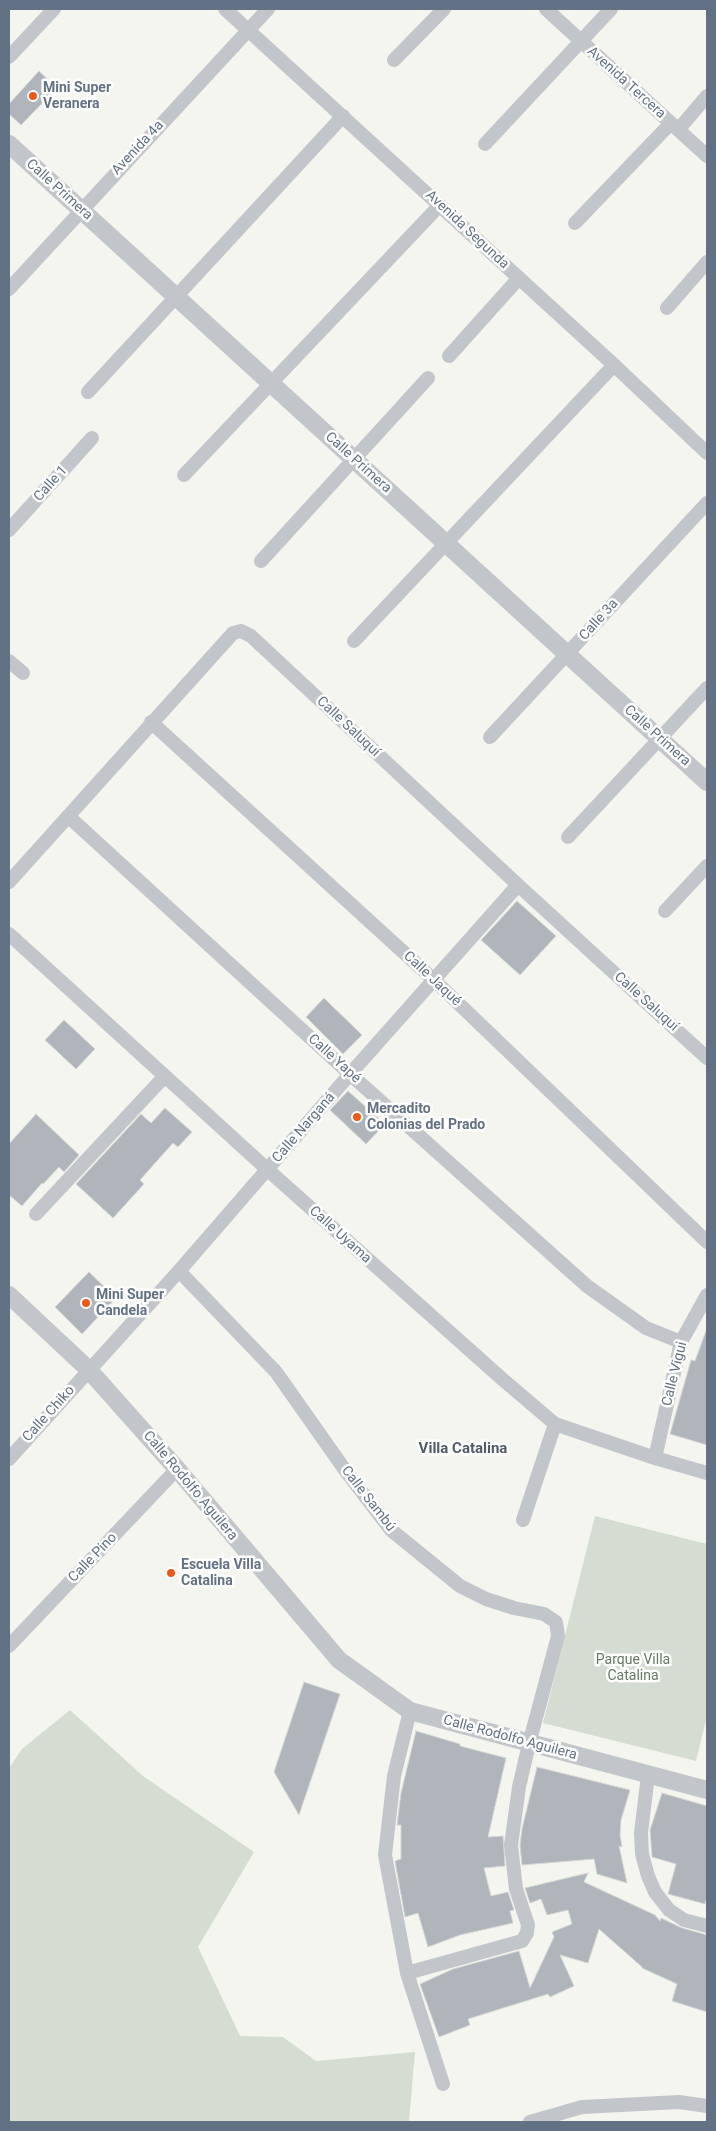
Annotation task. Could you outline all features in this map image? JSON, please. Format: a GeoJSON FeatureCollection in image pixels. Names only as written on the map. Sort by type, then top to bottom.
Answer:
{"type":"FeatureCollection","features":[{"type":"Feature","properties":{"kind":"street"},"geometry":{"type":"LineString","coordinates":[[9,57],[54,9]]}},
{"type":"Feature","properties":{"kind":"street","name":"Avenida Segunda"},"geometry":{"type":"LineString","coordinates":[[225,9],[614,365],[707,453]]}},
{"type":"Feature","properties":{"kind":"street","name":"Avenida 4a"},"geometry":{"type":"LineString","coordinates":[[9,289],[268,9]]}},
{"type":"Feature","properties":{"kind":"street"},"geometry":{"type":"LineString","coordinates":[[394,60],[444,9]]}},
{"type":"Feature","properties":{"kind":"street","name":"Avenida Tercera"},"geometry":{"type":"LineString","coordinates":[[546,9],[707,156]]}},
{"type":"Feature","properties":{"kind":"street"},"geometry":{"type":"LineString","coordinates":[[485,144],[610,9]]}},
{"type":"Feature","properties":{"kind":"street"},"geometry":{"type":"LineString","coordinates":[[575,223],[707,96]]}},
{"type":"Feature","properties":{"kind":"street"},"geometry":{"type":"LineString","coordinates":[[88,392],[343,116]]}},
{"type":"Feature","properties":{"kind":"street","name":"Calle Primera"},"geometry":{"type":"LineString","coordinates":[[9,144],[707,782]]}},
{"type":"Feature","properties":{"kind":"street"},"geometry":{"type":"LineString","coordinates":[[184,475],[440,205]]}},
{"type":"Feature","properties":{"kind":"street"},"geometry":{"type":"LineString","coordinates":[[667,308],[707,262]]}},
{"type":"Feature","properties":{"kind":"street"},"geometry":{"type":"LineString","coordinates":[[448,356],[519,278]]}},
{"type":"Feature","properties":{"kind":"street"},"geometry":{"type":"LineString","coordinates":[[354,641],[614,365]]}},
{"type":"Feature","properties":{"kind":"street"},"geometry":{"type":"LineString","coordinates":[[261,561],[428,378]]}},
{"type":"Feature","properties":{"kind":"street","name":"Calle 1"},"geometry":{"type":"LineString","coordinates":[[9,530],[92,438]]}},
{"type":"Feature","properties":{"kind":"street","name":"Calle 3a"},"geometry":{"type":"LineString","coordinates":[[490,737],[568,655],[707,502]]}},
{"type":"Feature","properties":{"kind":"street","name":"Calle Saluquí"},"geometry":{"type":"LineString","coordinates":[[9,882],[233,633],[241,631],[251,636],[707,1058]]}},
{"type":"Feature","properties":{"kind":"street"},"geometry":{"type":"LineString","coordinates":[[9,661],[23,673]]}},
{"type":"Feature","properties":{"kind":"street"},"geometry":{"type":"LineString","coordinates":[[568,837],[707,688]]}},
{"type":"Feature","properties":{"kind":"street","name":"Calle Jaqué"},"geometry":{"type":"LineString","coordinates":[[151,722],[434,980],[707,1242]]}},
{"type":"Feature","properties":{"kind":"street","name":"Calle Yapé"},"geometry":{"type":"LineString","coordinates":[[68,816],[350,1074],[587,1286],[646,1328],[681,1342]]}},
{"type":"Feature","properties":{"kind":"street"},"geometry":{"type":"LineString","coordinates":[[665,912],[707,866]]}},
{"type":"Feature","properties":{"kind":"street","name":"Calle Narganá"},"geometry":{"type":"LineString","coordinates":[[88,1369],[179,1271],[350,1074],[518,885]]}},
{"type":"Feature","properties":{"kind":"street","name":"Calle Uyama"},"geometry":{"type":"LineString","coordinates":[[9,934],[164,1077],[494,1372],[556,1424],[655,1458],[707,1473]]}},
{"type":"Feature","properties":{"kind":"street"},"geometry":{"type":"LineString","coordinates":[[36,1214],[164,1077]]}},
{"type":"Feature","properties":{"kind":"street","name":"Calle Sambú"},"geometry":{"type":"LineString","coordinates":[[179,1271],[276,1372],[345,1470],[391,1530],[460,1586],[486,1599],[514,1608],[544,1614],[556,1622],[558,1636],[529,1744]]}},
{"type":"Feature","properties":{"kind":"street","name":"Calle Rodolfo Aguilera"},"geometry":{"type":"LineString","coordinates":[[9,1294],[88,1369],[178,1470],[339,1660],[410,1711],[707,1790]]}},
{"type":"Feature","properties":{"kind":"street","name":"Calle Vigui"},"geometry":{"type":"LineString","coordinates":[[655,1458],[681,1342],[707,1295]]}},
{"type":"Feature","properties":{"kind":"street","name":"Calle Chiko"},"geometry":{"type":"LineString","coordinates":[[9,1459],[88,1369]]}},
{"type":"Feature","properties":{"kind":"street"},"geometry":{"type":"LineString","coordinates":[[523,1520],[556,1424]]}},
{"type":"Feature","properties":{"kind":"street","name":"Calle Pino"},"geometry":{"type":"LineString","coordinates":[[9,1646],[178,1470]]}},
{"type":"Feature","properties":{"kind":"street"},"geometry":{"type":"LineString","coordinates":[[410,1711],[394,1776],[385,1855],[407,1973],[443,2084]]}},
{"type":"Feature","properties":{"kind":"street"},"geometry":{"type":"LineString","coordinates":[[407,1973],[522,1941],[527,1933],[528,1925],[516,1889],[511,1845],[519,1787],[529,1744]]}},
{"type":"Feature","properties":{"kind":"street"},"geometry":{"type":"LineString","coordinates":[[648,1775],[641,1833],[642,1854],[648,1876],[655,1892],[669,1910],[684,1920],[707,1926]]}},
{"type":"Feature","properties":{"kind":"street"},"geometry":{"type":"LineString","coordinates":[[530,2122],[582,2107],[678,2102],[707,2106]]}},
{"type":"Feature","properties":{"kind":"green space","name":"Parque Villa Catalina"},"geometry":{"type":"Polygon","coordinates":[[[595,1516],[707,1544],[707,1716],[696,1761],[543,1723],[595,1516]]]}},
{"type":"Feature","properties":{"kind":"green space"},"geometry":{"type":"Polygon","coordinates":[[[70,1710],[143,1776],[254,1852],[198,1947],[240,2036],[283,2037],[316,2061],[415,2052],[409,2122],[9,2122],[9,1768],[22,1749],[70,1710]]]}},
{"type":"Feature","properties":{"kind":"building","name":"Mini Super Veranera"},"geometry":{"type":"Polygon","coordinates":[[[39,71],[57,88],[21,125],[9,114],[9,104],[39,71]]]}},
{"type":"Feature","properties":{"kind":"building"},"geometry":{"type":"Polygon","coordinates":[[[517,901],[556,936],[520,975],[481,940],[517,901]]]}},
{"type":"Feature","properties":{"kind":"building"},"geometry":{"type":"Polygon","coordinates":[[[324,998],[362,1035],[343,1054],[306,1017],[324,998]]]}},
{"type":"Feature","properties":{"kind":"building"},"geometry":{"type":"Polygon","coordinates":[[[64,1020],[95,1049],[76,1069],[45,1040],[64,1020]]]}},
{"type":"Feature","properties":{"kind":"building","name":"Mercadito Colonias del Prado"},"geometry":{"type":"Polygon","coordinates":[[[348,1091],[385,1124],[366,1144],[330,1110],[348,1091]]]}},
{"type":"Feature","properties":{"kind":"building"},"geometry":{"type":"Polygon","coordinates":[[[165,1108],[192,1132],[178,1147],[173,1143],[140,1180],[144,1184],[113,1218],[76,1184],[141,1114],[151,1123],[165,1108]]]}},
{"type":"Feature","properties":{"kind":"building"},"geometry":{"type":"Polygon","coordinates":[[[36,1114],[79,1155],[64,1172],[59,1167],[22,1206],[9,1195],[9,1144],[36,1114]]]}},
{"type":"Feature","properties":{"kind":"building","name":"Mini Super Candela"},"geometry":{"type":"Polygon","coordinates":[[[89,1272],[116,1298],[82,1334],[55,1307],[89,1272]]]}},
{"type":"Feature","properties":{"kind":"building"},"geometry":{"type":"Polygon","coordinates":[[[706,1331],[707,1445],[670,1434],[691,1360],[695,1361],[706,1331]]]}},
{"type":"Feature","properties":{"kind":"building"},"geometry":{"type":"Polygon","coordinates":[[[304,1682],[340,1694],[299,1815],[274,1772],[304,1682]]]}},
{"type":"Feature","properties":{"kind":"building"},"geometry":{"type":"Polygon","coordinates":[[[416,1731],[460,1744],[460,1746],[506,1758],[488,1837],[503,1836],[505,1866],[484,1868],[491,1896],[508,1892],[514,1910],[510,1911],[513,1923],[460,1935],[428,1947],[418,1913],[405,1917],[395,1861],[401,1859],[401,1825],[397,1825],[401,1793],[416,1731]]]}},
{"type":"Feature","properties":{"kind":"building"},"geometry":{"type":"Polygon","coordinates":[[[537,1767],[630,1790],[621,1820],[620,1835],[622,1847],[619,1846],[627,1883],[597,1874],[594,1859],[522,1865],[520,1845],[522,1829],[537,1767]]]}},
{"type":"Feature","properties":{"kind":"building"},"geometry":{"type":"Polygon","coordinates":[[[662,1793],[707,1806],[707,1897],[705,1904],[668,1894],[676,1864],[652,1857],[650,1830],[662,1793]]]}},
{"type":"Feature","properties":{"kind":"building"},"geometry":{"type":"Polygon","coordinates":[[[588,1873],[584,1882],[655,1915],[660,1921],[661,1918],[682,1928],[707,1935],[707,2012],[672,2001],[677,1984],[642,1968],[599,1929],[588,1963],[560,1955],[574,1986],[550,1997],[548,1994],[468,2019],[470,2025],[439,2037],[420,1984],[453,1969],[519,1951],[530,1988],[554,1937],[552,1932],[572,1924],[568,1910],[547,1915],[541,1899],[530,1903],[525,1888],[588,1873]]]}},
{"type":"Feature","properties":{"kind":"place","name":"Mini Super Veranera"},"geometry":{"type":"Point","coordinates":[33,96]}},
{"type":"Feature","properties":{"kind":"place","name":"Mercadito Colonias del Prado"},"geometry":{"type":"Point","coordinates":[357,1117]}},
{"type":"Feature","properties":{"kind":"place","name":"Mini Super Candela"},"geometry":{"type":"Point","coordinates":[86,1303]}},
{"type":"Feature","properties":{"kind":"place","name":"Escuela Villa Catalina"},"geometry":{"type":"Point","coordinates":[171,1573]}},
{"type":"Feature","properties":{"kind":"district","name":"Villa Catalina"},"geometry":{"type":"Point","coordinates":[463,1449]}}]}
